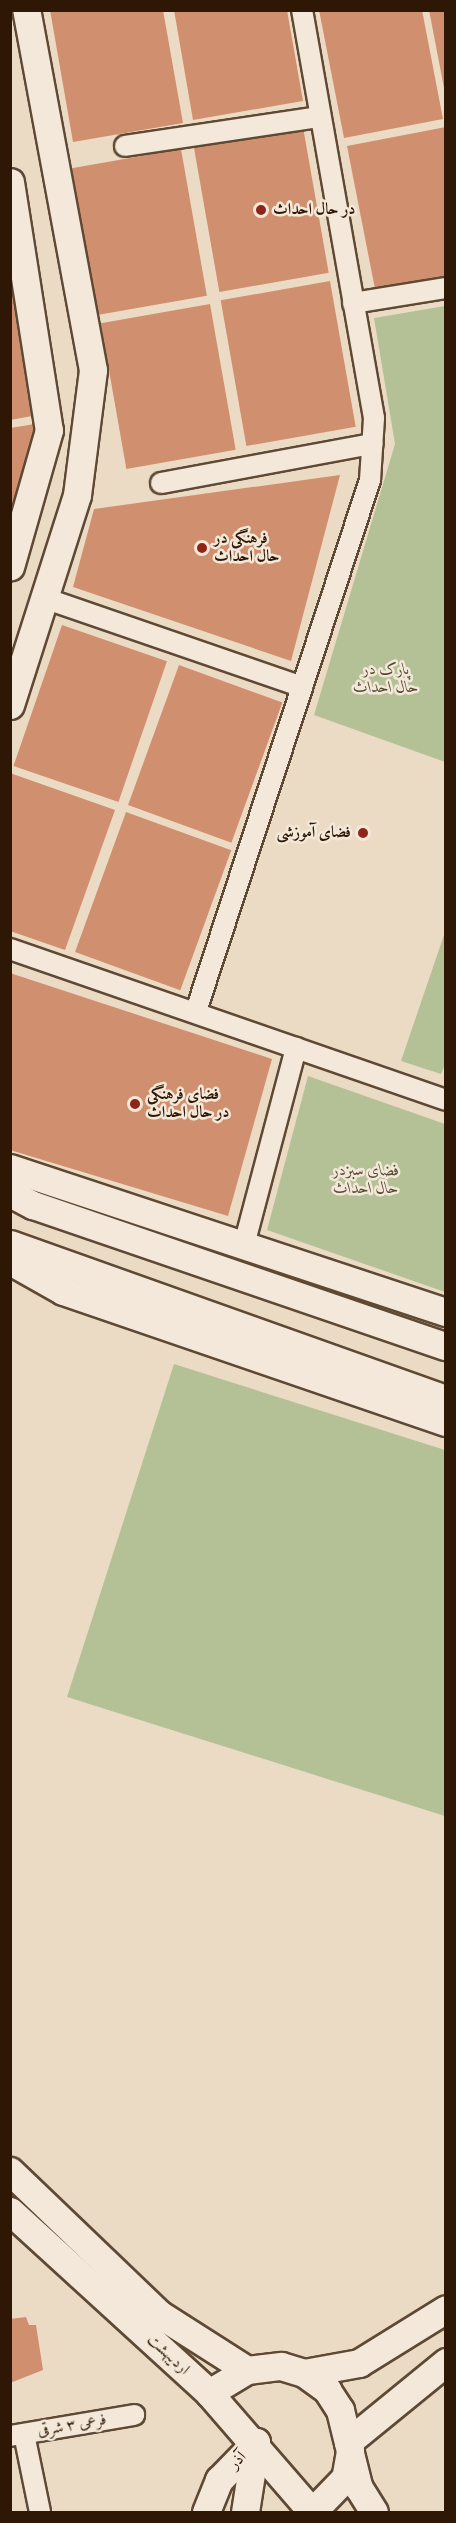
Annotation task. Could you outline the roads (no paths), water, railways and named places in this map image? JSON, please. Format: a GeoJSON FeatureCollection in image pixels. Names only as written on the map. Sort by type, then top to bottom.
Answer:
{"type":"FeatureCollection","features":[{"type":"Feature","properties":{"kind":"street"},"geometry":{"type":"LineString","coordinates":[[10,705],[77,495],[93,370],[26,10]]}},
{"type":"Feature","properties":{"kind":"street"},"geometry":{"type":"LineString","coordinates":[[196,1011],[370,480],[374,418],[302,10]]}},
{"type":"Feature","properties":{"kind":"street"},"geometry":{"type":"LineString","coordinates":[[125,146],[321,117]]}},
{"type":"Feature","properties":{"kind":"street"},"geometry":{"type":"LineString","coordinates":[[10,182],[49,430],[10,567]]}},
{"type":"Feature","properties":{"kind":"street"},"geometry":{"type":"LineString","coordinates":[[353,303],[446,288]]}},
{"type":"Feature","properties":{"kind":"street"},"geometry":{"type":"LineString","coordinates":[[161,483],[372,444]]}},
{"type":"Feature","properties":{"kind":"street"},"geometry":{"type":"LineString","coordinates":[[44,598],[302,687]]}},
{"type":"Feature","properties":{"kind":"street"},"geometry":{"type":"LineString","coordinates":[[10,949],[196,1011],[446,1100]]}},
{"type":"Feature","properties":{"kind":"street"},"geometry":{"type":"LineString","coordinates":[[244,1245],[296,1048]]}},
{"type":"Feature","properties":{"kind":"street"},"geometry":{"type":"LineString","coordinates":[[10,1168],[446,1312]]}},
{"type":"Feature","properties":{"kind":"street"},"geometry":{"type":"LineString","coordinates":[[10,1193],[33,1205],[446,1346]]}},
{"type":"Feature","properties":{"kind":"street"},"geometry":{"type":"LineString","coordinates":[[10,1244],[446,1399]]}},
{"type":"Feature","properties":{"kind":"street"},"geometry":{"type":"LineString","coordinates":[[10,1262],[63,1291],[446,1422]]}},
{"type":"Feature","properties":{"kind":"street"},"geometry":{"type":"LineString","coordinates":[[10,2171],[159,2314],[247,2370]]}},
{"type":"Feature","properties":{"kind":"street","name":"اردیبهشت"},"geometry":{"type":"LineString","coordinates":[[10,2211],[208,2393],[256,2442],[312,2512]]}},
{"type":"Feature","properties":{"kind":"street"},"geometry":{"type":"LineString","coordinates":[[208,2393],[247,2370],[281,2366],[304,2373],[359,2363],[446,2309]]}},
{"type":"Feature","properties":{"kind":"street"},"geometry":{"type":"LineString","coordinates":[[312,2512],[345,2478],[349,2446],[446,2362]]}},
{"type":"Feature","properties":{"kind":"street"},"geometry":{"type":"LineString","coordinates":[[304,2373],[340,2410],[359,2488],[374,2512]]}},
{"type":"Feature","properties":{"kind":"street","name":"فرعی ۳ شرقی"},"geometry":{"type":"LineString","coordinates":[[17,2435],[134,2415]]}},
{"type":"Feature","properties":{"kind":"street"},"geometry":{"type":"LineString","coordinates":[[17,2435],[40,2512]]}},
{"type":"Feature","properties":{"kind":"street","name":"آذر"},"geometry":{"type":"LineString","coordinates":[[206,2512],[219,2480],[256,2442]]}},
{"type":"Feature","properties":{"kind":"street","name":"آذر"},"geometry":{"type":"LineString","coordinates":[[245,2512],[256,2442]]}},
{"type":"Feature","properties":{"kind":"place","name":"در حال احداث"},"geometry":{"type":"Point","coordinates":[261,210]}},
{"type":"Feature","properties":{"kind":"place","name":"فرهنگی در حال احداث"},"geometry":{"type":"Point","coordinates":[202,548]}},
{"type":"Feature","properties":{"kind":"place","name":"فضای آموزشی"},"geometry":{"type":"Point","coordinates":[363,833]}},
{"type":"Feature","properties":{"kind":"place","name":"فضای فرهنگی در حال احداث"},"geometry":{"type":"Point","coordinates":[135,1104]}},
{"type":"Feature","properties":{"kind":"park label","name":"پارک در حال احداث"},"geometry":{"type":"Point","coordinates":[386,679]}},
{"type":"Feature","properties":{"kind":"park label","name":"فضای سبزدر حال احداث"},"geometry":{"type":"Point","coordinates":[366,1180]}}]}
